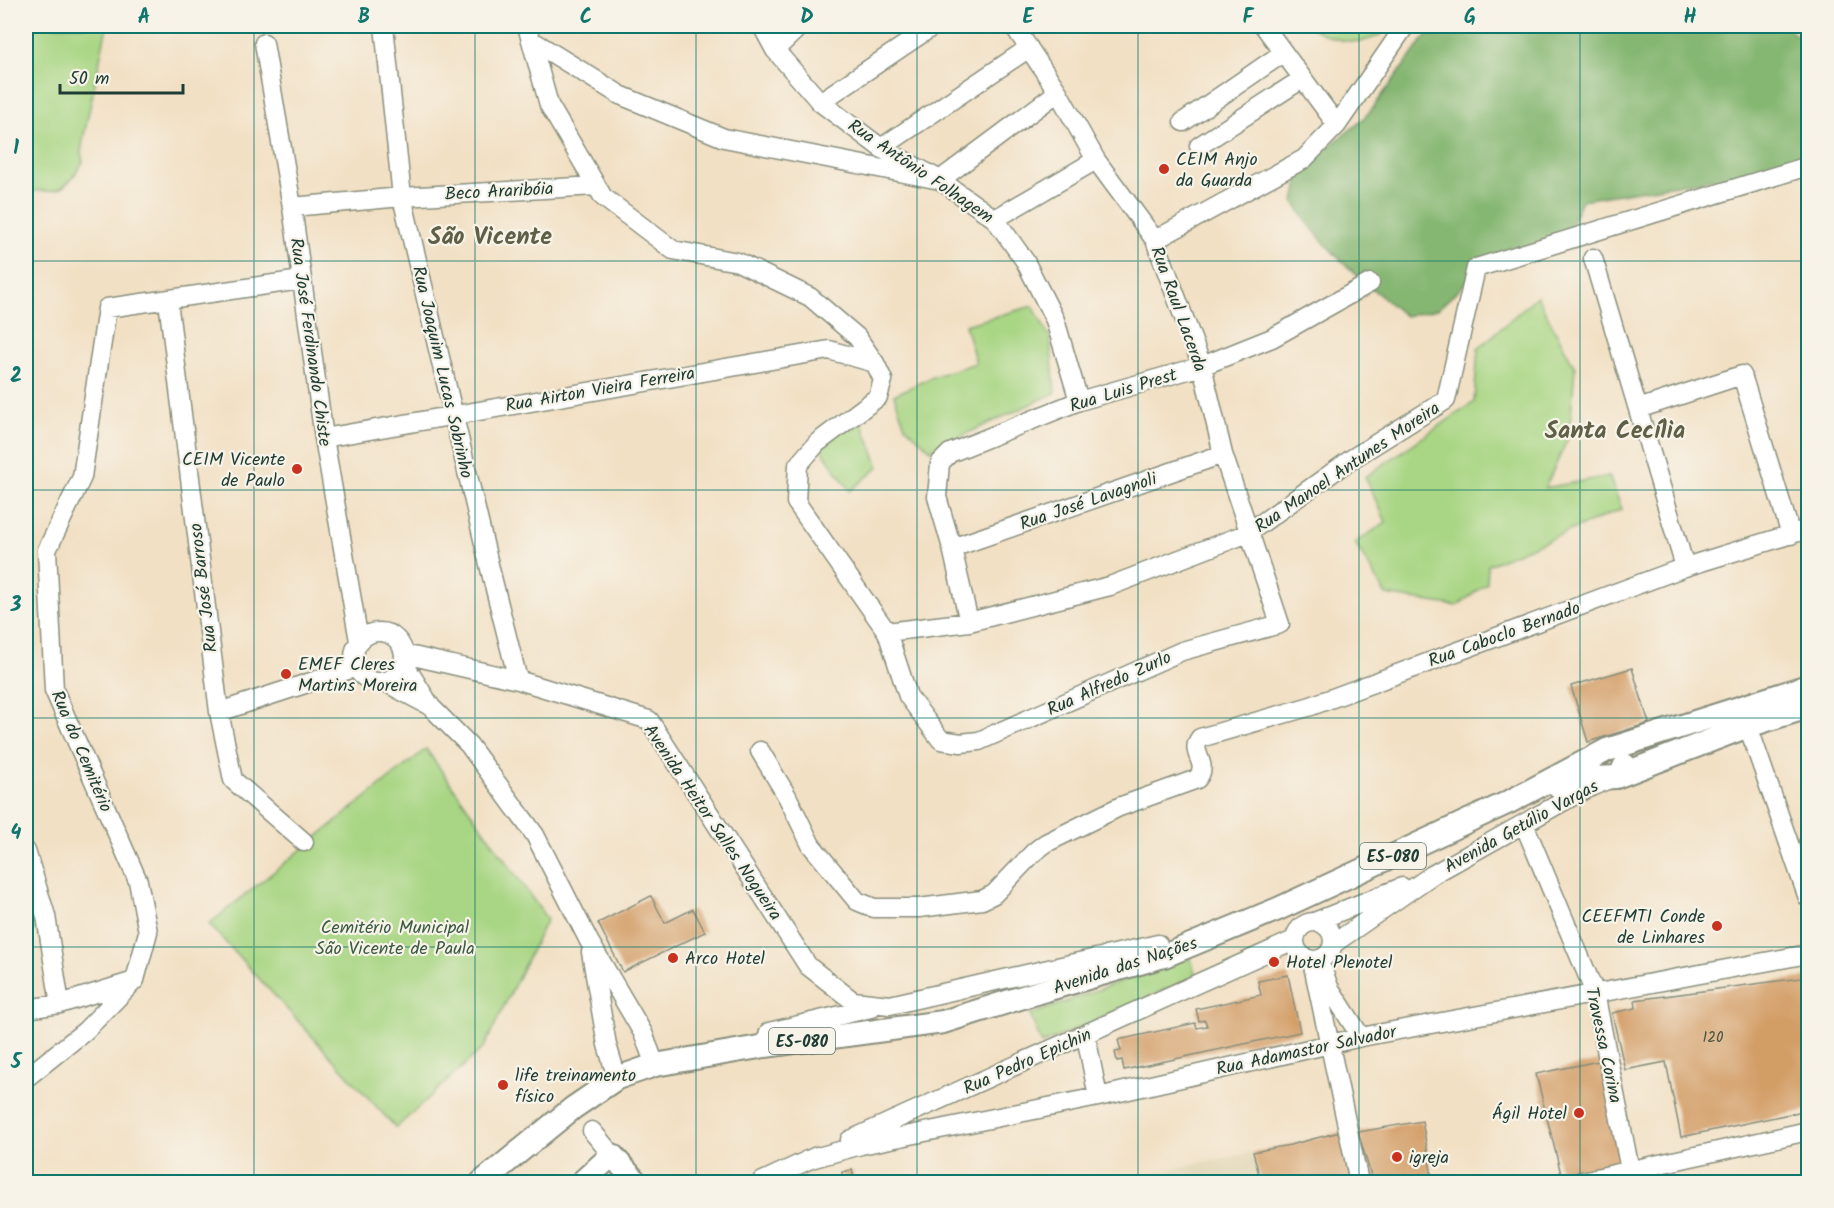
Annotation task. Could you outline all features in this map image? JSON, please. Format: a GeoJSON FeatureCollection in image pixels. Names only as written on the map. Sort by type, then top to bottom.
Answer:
{"type":"FeatureCollection","features":[{"type":"Feature","properties":{"kind":"main road","name":"Avenida Getúlio Vargas"},"geometry":{"type":"LineString","coordinates":[[1598,771],[1809,686]]}},
{"type":"Feature","properties":{"kind":"main road","name":"Avenida Getúlio Vargas"},"geometry":{"type":"LineString","coordinates":[[1598,771],[1809,708]]}},
{"type":"Feature","properties":{"kind":"main road","name":"Avenida das Nações"},"geometry":{"type":"LineString","coordinates":[[482,1182],[573,1108],[617,1078],[655,1065],[765,1046],[943,1022],[1164,956],[1278,909],[1509,802],[1598,771]]}},
{"type":"Feature","properties":{"kind":"main road","name":"Avenida das Nações"},"geometry":{"type":"LineString","coordinates":[[1509,802],[1598,771]]}},
{"type":"Feature","properties":{"kind":"main road","name":"Avenida das Nações"},"geometry":{"type":"LineString","coordinates":[[1039,992],[1158,944],[1278,909]]}},
{"type":"Feature","properties":{"kind":"main road"},"geometry":{"type":"LineString","coordinates":[[582,1182],[612,1155],[636,1182]]}},
{"type":"Feature","properties":{"kind":"street","name":"Rua Joaquim Lucas Sobrinho"},"geometry":{"type":"LineString","coordinates":[[384,26],[402,196],[518,680]]}},
{"type":"Feature","properties":{"kind":"street","name":"Rua Antônio Folhagem"},"geometry":{"type":"LineString","coordinates":[[762,26],[775,50],[820,102],[881,148],[940,180],[995,219],[1025,261],[1055,320],[1079,401]]}},
{"type":"Feature","properties":{"kind":"street"},"geometry":{"type":"LineString","coordinates":[[775,50],[800,26]]}},
{"type":"Feature","properties":{"kind":"street"},"geometry":{"type":"LineString","coordinates":[[820,102],[933,26]]}},
{"type":"Feature","properties":{"kind":"street","name":"Rua Raul Lacerda"},"geometry":{"type":"LineString","coordinates":[[1014,26],[1058,92],[1096,160],[1155,240],[1202,366],[1223,454],[1280,624]]}},
{"type":"Feature","properties":{"kind":"street"},"geometry":{"type":"LineString","coordinates":[[1264,26],[1337,125]]}},
{"type":"Feature","properties":{"kind":"street"},"geometry":{"type":"LineString","coordinates":[[1155,240],[1304,159],[1337,125],[1405,26]]}},
{"type":"Feature","properties":{"kind":"street"},"geometry":{"type":"LineString","coordinates":[[529,29],[620,95],[724,138],[940,180],[1058,92]]}},
{"type":"Feature","properties":{"kind":"street"},"geometry":{"type":"LineString","coordinates":[[529,29],[549,105],[603,197],[673,250],[738,262],[810,297],[857,337],[875,363],[883,380],[878,397],[817,443],[798,465],[796,502],[887,632]]}},
{"type":"Feature","properties":{"kind":"street","name":"Rua José Ferdinando Chiste"},"geometry":{"type":"LineString","coordinates":[[264,43],[292,207],[324,438],[359,641]]}},
{"type":"Feature","properties":{"kind":"street"},"geometry":{"type":"LineString","coordinates":[[881,148],[1029,48]]}},
{"type":"Feature","properties":{"kind":"street"},"geometry":{"type":"LineString","coordinates":[[1183,122],[1283,53]]}},
{"type":"Feature","properties":{"kind":"street"},"geometry":{"type":"LineString","coordinates":[[1199,146],[1302,79]]}},
{"type":"Feature","properties":{"kind":"street"},"geometry":{"type":"LineString","coordinates":[[995,219],[1096,160]]}},
{"type":"Feature","properties":{"kind":"street","name":"Rua Manoel Antunes Moreira"},"geometry":{"type":"LineString","coordinates":[[887,632],[969,621],[1110,586],[1248,533],[1350,460],[1446,400],[1476,268],[1809,166]]}},
{"type":"Feature","properties":{"kind":"street","name":"Beco Araribóia"},"geometry":{"type":"LineString","coordinates":[[292,207],[402,196],[596,186]]}},
{"type":"Feature","properties":{"kind":"street"},"geometry":{"type":"LineString","coordinates":[[1593,258],[1685,567]]}},
{"type":"Feature","properties":{"kind":"street"},"geometry":{"type":"LineString","coordinates":[[168,301],[301,280]]}},
{"type":"Feature","properties":{"kind":"street","name":"Rua Luis Prest"},"geometry":{"type":"LineString","coordinates":[[952,548],[937,497],[940,463],[950,453],[1079,401],[1202,366],[1272,338],[1370,282]]}},
{"type":"Feature","properties":{"kind":"street","name":"Rua do Cemitério"},"geometry":{"type":"LineString","coordinates":[[135,980],[148,932],[145,915],[138,881],[54,690],[47,550],[82,477],[106,308],[168,301]]}},
{"type":"Feature","properties":{"kind":"street","name":"Rua José Barroso"},"geometry":{"type":"LineString","coordinates":[[168,301],[219,712],[233,780],[304,842]]}},
{"type":"Feature","properties":{"kind":"street","name":"Rua Airton Vieira Ferreira"},"geometry":{"type":"LineString","coordinates":[[324,438],[829,350],[875,363]]}},
{"type":"Feature","properties":{"kind":"street"},"geometry":{"type":"LineString","coordinates":[[1638,409],[1742,375],[1791,535]]}},
{"type":"Feature","properties":{"kind":"street","name":"Rua José Lavagnoli"},"geometry":{"type":"LineString","coordinates":[[952,548],[1223,454]]}},
{"type":"Feature","properties":{"kind":"street","name":"Rua Caboclo Bernado"},"geometry":{"type":"LineString","coordinates":[[760,751],[787,795],[811,845],[857,901],[874,908],[919,908],[982,900],[994,894],[1034,852],[1046,843],[1119,807],[1197,779],[1202,774],[1203,766],[1196,749],[1196,743],[1200,738],[1311,706],[1685,567],[1809,529]]}},
{"type":"Feature","properties":{"kind":"street"},"geometry":{"type":"LineString","coordinates":[[952,548],[969,621]]}},
{"type":"Feature","properties":{"kind":"street","name":"Rua Alfredo Zurlo"},"geometry":{"type":"LineString","coordinates":[[887,632],[908,696],[941,740],[961,743],[979,741],[1182,651],[1280,624]]}},
{"type":"Feature","properties":{"kind":"street"},"geometry":{"type":"LineString","coordinates":[[431,707],[382,681],[369,679],[357,667],[354,654],[359,641],[372,633],[381,632],[391,634],[397,640],[403,658],[431,707],[469,745],[535,835],[589,941],[644,1033],[655,1065]]}},
{"type":"Feature","properties":{"kind":"street"},"geometry":{"type":"LineString","coordinates":[[382,681],[395,675],[403,658]]}},
{"type":"Feature","properties":{"kind":"street","name":"Avenida Heitor Salles Nogueira"},"geometry":{"type":"LineString","coordinates":[[403,658],[518,680],[649,720],[808,966],[851,1007]]}},
{"type":"Feature","properties":{"kind":"street"},"geometry":{"type":"LineString","coordinates":[[219,712],[357,667]]}},
{"type":"Feature","properties":{"kind":"street"},"geometry":{"type":"LineString","coordinates":[[1748,726],[1809,898]]}},
{"type":"Feature","properties":{"kind":"street","name":"Avenida Getúlio Vargas"},"geometry":{"type":"LineString","coordinates":[[1333,944],[1432,875],[1524,824],[1598,771]]}},
{"type":"Feature","properties":{"kind":"street","name":"Travessa Corina"},"geometry":{"type":"LineString","coordinates":[[1524,824],[1595,993],[1630,1170]]}},
{"type":"Feature","properties":{"kind":"street"},"geometry":{"type":"LineString","coordinates":[[26,852],[46,916],[60,1004]]}},
{"type":"Feature","properties":{"kind":"street","name":"Avenida Getúlio Vargas"},"geometry":{"type":"LineString","coordinates":[[1314,922],[1432,875]]}},
{"type":"Feature","properties":{"kind":"street"},"geometry":{"type":"LineString","coordinates":[[1314,922],[1320,923],[1330,931],[1333,944],[1329,954],[1316,960],[1306,959],[1297,952],[1294,940],[1303,925],[1314,922]]}},
{"type":"Feature","properties":{"kind":"street","name":"Rua Pedro Epichin"},"geometry":{"type":"LineString","coordinates":[[761,1182],[807,1160],[859,1141],[1294,940]]}},
{"type":"Feature","properties":{"kind":"street"},"geometry":{"type":"LineString","coordinates":[[589,941],[607,1045],[617,1078]]}},
{"type":"Feature","properties":{"kind":"street"},"geometry":{"type":"LineString","coordinates":[[765,1046],[769,1032],[851,1007],[890,1005],[1158,944]]}},
{"type":"Feature","properties":{"kind":"street","name":"Rua Adamastor Salvador"},"geometry":{"type":"LineString","coordinates":[[859,1141],[1098,1097],[1360,1037],[1809,954]]}},
{"type":"Feature","properties":{"kind":"street"},"geometry":{"type":"LineString","coordinates":[[1316,960],[1324,988],[1330,1043],[1359,1182]]}},
{"type":"Feature","properties":{"kind":"street"},"geometry":{"type":"LineString","coordinates":[[26,1010],[60,1004],[135,980]]}},
{"type":"Feature","properties":{"kind":"street"},"geometry":{"type":"LineString","coordinates":[[26,1077],[85,1031],[135,980]]}},
{"type":"Feature","properties":{"kind":"street"},"geometry":{"type":"LineString","coordinates":[[1324,988],[1360,1037]]}},
{"type":"Feature","properties":{"kind":"street"},"geometry":{"type":"LineString","coordinates":[[1086,1036],[1098,1097]]}},
{"type":"Feature","properties":{"kind":"street"},"geometry":{"type":"LineString","coordinates":[[592,1131],[612,1155]]}},
{"type":"Feature","properties":{"kind":"street"},"geometry":{"type":"LineString","coordinates":[[1578,1182],[1809,1131]]}},
{"type":"Feature","properties":{"kind":"shaded area"},"geometry":{"type":"Polygon","coordinates":[[[1253,1152],[1261,1182],[1117,1181],[1184,1166],[1253,1152]]]}},
{"type":"Feature","properties":{"kind":"green space"},"geometry":{"type":"Polygon","coordinates":[[[26,26],[107,26],[83,140],[81,153],[83,162],[70,181],[61,188],[26,193],[26,26]]]}},
{"type":"Feature","properties":{"kind":"green space"},"geometry":{"type":"Polygon","coordinates":[[[1309,26],[1390,26],[1371,39],[1350,41],[1329,36],[1309,26]]]}},
{"type":"Feature","properties":{"kind":"green space"},"geometry":{"type":"Polygon","coordinates":[[[1433,26],[1786,26],[1793,33],[1808,41],[1808,164],[1582,200],[1567,235],[1485,265],[1438,309],[1405,316],[1330,249],[1316,234],[1294,202],[1299,177],[1318,155],[1360,122],[1372,109],[1433,26]]]}},
{"type":"Feature","properties":{"kind":"green space"},"geometry":{"type":"Polygon","coordinates":[[[1537,296],[1575,368],[1569,436],[1545,488],[1609,476],[1622,509],[1488,565],[1487,583],[1457,606],[1386,595],[1355,543],[1386,522],[1365,477],[1474,402],[1478,349],[1537,296]]]}},
{"type":"Feature","properties":{"kind":"green space"},"geometry":{"type":"Polygon","coordinates":[[[1033,306],[1050,338],[1055,393],[931,450],[905,426],[894,395],[932,377],[976,363],[965,325],[1033,306]]]}},
{"type":"Feature","properties":{"kind":"green space"},"geometry":{"type":"Polygon","coordinates":[[[860,417],[879,467],[850,491],[820,447],[860,417]]]}},
{"type":"Feature","properties":{"kind":"green space","name":"Cemitério Municipal São Vicente de Paula"},"geometry":{"type":"Polygon","coordinates":[[[426,749],[547,919],[484,1047],[396,1128],[209,924],[426,749]]]}},
{"type":"Feature","properties":{"kind":"green space"},"geometry":{"type":"Polygon","coordinates":[[[26,894],[38,931],[26,930],[26,894]]]}},
{"type":"Feature","properties":{"kind":"green space"},"geometry":{"type":"Polygon","coordinates":[[[1190,956],[1196,976],[1042,1044],[1030,1015],[1190,956]]]}},
{"type":"Feature","properties":{"kind":"building"},"geometry":{"type":"Polygon","coordinates":[[[1632,668],[1649,723],[1588,742],[1571,686],[1632,668]]]}},
{"type":"Feature","properties":{"kind":"building"},"geometry":{"type":"Polygon","coordinates":[[[651,896],[665,923],[693,909],[705,932],[623,972],[598,923],[651,896]]]}},
{"type":"Feature","properties":{"kind":"building"},"geometry":{"type":"Polygon","coordinates":[[[1288,975],[1300,1032],[1124,1070],[1122,1060],[1117,1061],[1115,1052],[1121,1051],[1118,1040],[1195,1023],[1197,1028],[1207,1026],[1205,1020],[1199,1021],[1196,1009],[1261,995],[1258,981],[1288,975]]]}},
{"type":"Feature","properties":{"kind":"building"},"geometry":{"type":"Polygon","coordinates":[[[1808,977],[1808,1110],[1681,1137],[1666,1062],[1625,1070],[1612,1013],[1636,1008],[1635,1000],[1808,977]]]}},
{"type":"Feature","properties":{"kind":"building"},"geometry":{"type":"Polygon","coordinates":[[[1608,1059],[1630,1170],[1563,1182],[1536,1074],[1608,1059]]]}},
{"type":"Feature","properties":{"kind":"building","name":"igreja"},"geometry":{"type":"Polygon","coordinates":[[[1422,1121],[1433,1182],[1373,1182],[1358,1132],[1422,1121]]]}},
{"type":"Feature","properties":{"kind":"building"},"geometry":{"type":"Polygon","coordinates":[[[1347,1130],[1359,1182],[1261,1182],[1253,1152],[1347,1130]]]}},
{"type":"Feature","properties":{"kind":"building"},"geometry":{"type":"Polygon","coordinates":[[[852,1170],[855,1182],[820,1182],[842,1177],[842,1172],[852,1170]]]}},
{"type":"Feature","properties":{"kind":"place","name":"CEIM Anjo da Guarda"},"geometry":{"type":"Point","coordinates":[1164,169]}},
{"type":"Feature","properties":{"kind":"place","name":"CEIM Vicente de Paulo"},"geometry":{"type":"Point","coordinates":[297,469]}},
{"type":"Feature","properties":{"kind":"place","name":"EMEF Cleres Martins Moreira"},"geometry":{"type":"Point","coordinates":[286,674]}},
{"type":"Feature","properties":{"kind":"place","name":"CEEFMTI Conde de Linhares"},"geometry":{"type":"Point","coordinates":[1717,926]}},
{"type":"Feature","properties":{"kind":"place","name":"Arco Hotel"},"geometry":{"type":"Point","coordinates":[673,958]}},
{"type":"Feature","properties":{"kind":"place","name":"Hotel Plenotel"},"geometry":{"type":"Point","coordinates":[1274,962]}},
{"type":"Feature","properties":{"kind":"place","name":"life treinamento físico"},"geometry":{"type":"Point","coordinates":[503,1085]}},
{"type":"Feature","properties":{"kind":"place","name":"Ágil Hotel"},"geometry":{"type":"Point","coordinates":[1579,1113]}},
{"type":"Feature","properties":{"kind":"place","name":"igreja"},"geometry":{"type":"Point","coordinates":[1397,1157]}},
{"type":"Feature","properties":{"kind":"district","name":"São Vicente"},"geometry":{"type":"Point","coordinates":[490,236]}},
{"type":"Feature","properties":{"kind":"district","name":"Santa Cecília"},"geometry":{"type":"Point","coordinates":[1615,430]}}]}
